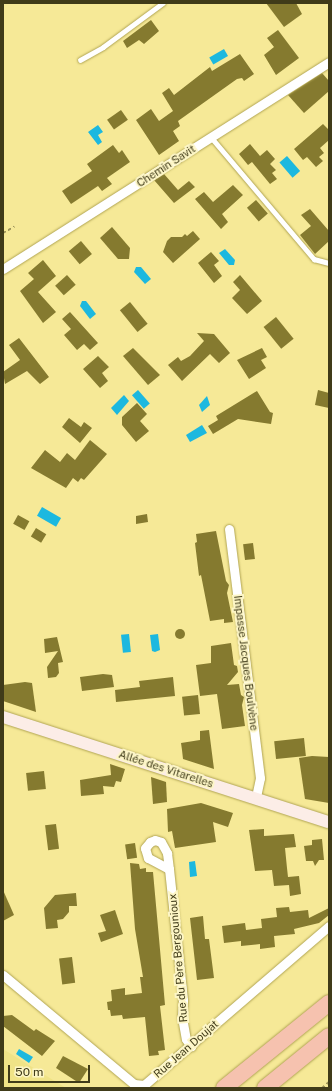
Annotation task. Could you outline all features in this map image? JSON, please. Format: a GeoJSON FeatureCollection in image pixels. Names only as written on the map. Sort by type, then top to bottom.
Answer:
{"type":"FeatureCollection","features":[{"type":"Feature","properties":{"kind":"highway"},"geometry":{"type":"LineString","coordinates":[[224,1088],[329,1003]]}},
{"type":"Feature","properties":{"kind":"highway"},"geometry":{"type":"LineString","coordinates":[[265,1088],[329,1036]]}},
{"type":"Feature","properties":{"kind":"main road","name":"Allée des Vitarelles"},"geometry":{"type":"LineString","coordinates":[[3,716],[256,797],[329,822]]}},
{"type":"Feature","properties":{"kind":"street","name":"Chemin Savit"},"geometry":{"type":"LineString","coordinates":[[3,269],[329,62]]}},
{"type":"Feature","properties":{"kind":"street","name":"Impasse Jacques Boulvène"},"geometry":{"type":"LineString","coordinates":[[229,529],[260,778],[256,797]]}},
{"type":"Feature","properties":{"kind":"street","name":"Rue du Père Bergounioux"},"geometry":{"type":"LineString","coordinates":[[169,869],[183,1000],[182,1017],[186,1039],[191,1046]]}},
{"type":"Feature","properties":{"kind":"street","name":"Rue Jean Doujat"},"geometry":{"type":"LineString","coordinates":[[3,975],[134,1084],[144,1086],[329,926]]}},
{"type":"Feature","properties":{"kind":"lane"},"geometry":{"type":"LineString","coordinates":[[80,60],[103,47],[163,3]]}},
{"type":"Feature","properties":{"kind":"lane"},"geometry":{"type":"LineString","coordinates":[[211,137],[314,259],[329,263]]}},
{"type":"Feature","properties":{"kind":"path"},"geometry":{"type":"LineString","coordinates":[[3,233],[14,227]]}},
{"type":"Feature","properties":{"kind":"path"},"geometry":{"type":"LineString","coordinates":[[322,1088],[329,1082]]}},
{"type":"Feature","properties":{"kind":"shaded area"},"geometry":{"type":"Polygon","coordinates":[[[3,1049],[66,1088],[3,1088],[3,1049]]]}},
{"type":"Feature","properties":{"kind":"water"},"geometry":{"type":"Polygon","coordinates":[[[224,49],[228,56],[213,64],[209,58],[224,49]]]}},
{"type":"Feature","properties":{"kind":"water"},"geometry":{"type":"Polygon","coordinates":[[[98,125],[103,132],[98,135],[102,142],[98,145],[88,132],[98,125]]]}},
{"type":"Feature","properties":{"kind":"water"},"geometry":{"type":"Polygon","coordinates":[[[287,156],[300,171],[293,178],[279,163],[287,156]]]}},
{"type":"Feature","properties":{"kind":"water"},"geometry":{"type":"Polygon","coordinates":[[[225,249],[235,260],[234,265],[229,265],[219,253],[225,249]]]}},
{"type":"Feature","properties":{"kind":"water"},"geometry":{"type":"Polygon","coordinates":[[[136,267],[141,267],[151,279],[145,284],[134,272],[136,267]]]}},
{"type":"Feature","properties":{"kind":"water"},"geometry":{"type":"Polygon","coordinates":[[[82,301],[86,301],[96,314],[90,319],[80,306],[82,301]]]}},
{"type":"Feature","properties":{"kind":"water"},"geometry":{"type":"Polygon","coordinates":[[[138,390],[150,404],[144,409],[132,395],[138,390]]]}},
{"type":"Feature","properties":{"kind":"water"},"geometry":{"type":"Polygon","coordinates":[[[124,395],[129,401],[117,415],[111,408],[124,395]]]}},
{"type":"Feature","properties":{"kind":"water"},"geometry":{"type":"Polygon","coordinates":[[[207,396],[210,405],[202,412],[199,405],[207,396]]]}},
{"type":"Feature","properties":{"kind":"water"},"geometry":{"type":"Polygon","coordinates":[[[202,425],[207,433],[190,442],[186,435],[202,425]]]}},
{"type":"Feature","properties":{"kind":"water"},"geometry":{"type":"Polygon","coordinates":[[[42,507],[61,518],[56,527],[37,516],[42,507]]]}},
{"type":"Feature","properties":{"kind":"water"},"geometry":{"type":"Polygon","coordinates":[[[129,634],[131,652],[123,653],[121,635],[129,634]]]}},
{"type":"Feature","properties":{"kind":"water"},"geometry":{"type":"Polygon","coordinates":[[[158,634],[160,650],[155,652],[152,651],[150,635],[158,634]]]}},
{"type":"Feature","properties":{"kind":"water"},"geometry":{"type":"Polygon","coordinates":[[[195,861],[197,876],[190,877],[189,862],[195,861]]]}},
{"type":"Feature","properties":{"kind":"water"},"geometry":{"type":"Polygon","coordinates":[[[19,1049],[33,1057],[29,1063],[16,1054],[19,1049]]]}},
{"type":"Feature","properties":{"kind":"building"},"geometry":{"type":"Polygon","coordinates":[[[266,3],[296,3],[302,14],[284,27],[266,3]]]}},
{"type":"Feature","properties":{"kind":"building"},"geometry":{"type":"Polygon","coordinates":[[[151,20],[159,31],[144,44],[139,40],[127,48],[123,41],[151,20]]]}},
{"type":"Feature","properties":{"kind":"building"},"geometry":{"type":"Polygon","coordinates":[[[278,30],[299,58],[276,75],[264,55],[274,47],[267,38],[278,30]]]}},
{"type":"Feature","properties":{"kind":"building"},"geometry":{"type":"Polygon","coordinates":[[[240,54],[254,74],[244,81],[242,78],[237,79],[178,121],[180,126],[173,131],[179,141],[159,155],[136,120],[151,109],[159,121],[173,111],[162,93],[169,88],[174,95],[210,67],[212,71],[240,54]]]}},
{"type":"Feature","properties":{"kind":"building"},"geometry":{"type":"Polygon","coordinates":[[[322,73],[329,81],[329,91],[304,113],[288,95],[322,73]]]}},
{"type":"Feature","properties":{"kind":"building"},"geometry":{"type":"Polygon","coordinates":[[[121,110],[128,120],[114,130],[107,120],[121,110]]]}},
{"type":"Feature","properties":{"kind":"building"},"geometry":{"type":"Polygon","coordinates":[[[323,124],[329,130],[329,140],[320,148],[324,153],[319,157],[323,161],[316,167],[307,157],[303,160],[294,149],[323,124]]]}},
{"type":"Feature","properties":{"kind":"building"},"geometry":{"type":"Polygon","coordinates":[[[250,144],[260,156],[267,150],[275,159],[270,164],[276,170],[272,173],[277,179],[270,184],[252,162],[248,165],[239,154],[250,144]]]}},
{"type":"Feature","properties":{"kind":"building"},"geometry":{"type":"Polygon","coordinates":[[[113,145],[119,153],[122,150],[130,162],[107,178],[112,184],[102,191],[98,186],[71,204],[62,191],[92,171],[87,164],[113,145]]]}},
{"type":"Feature","properties":{"kind":"building"},"geometry":{"type":"Polygon","coordinates":[[[164,174],[178,190],[189,181],[195,187],[174,203],[154,180],[164,174]]]}},
{"type":"Feature","properties":{"kind":"building"},"geometry":{"type":"Polygon","coordinates":[[[233,185],[243,195],[222,214],[228,222],[221,229],[195,199],[204,192],[213,202],[233,185]]]}},
{"type":"Feature","properties":{"kind":"building"},"geometry":{"type":"Polygon","coordinates":[[[256,200],[268,214],[259,221],[247,208],[256,200]]]}},
{"type":"Feature","properties":{"kind":"building"},"geometry":{"type":"Polygon","coordinates":[[[310,209],[329,231],[329,241],[315,254],[300,235],[311,226],[301,215],[310,209]]]}},
{"type":"Feature","properties":{"kind":"building"},"geometry":{"type":"Polygon","coordinates":[[[112,227],[130,248],[129,259],[118,259],[100,238],[112,227]]]}},
{"type":"Feature","properties":{"kind":"building"},"geometry":{"type":"Polygon","coordinates":[[[193,231],[200,239],[173,263],[163,252],[167,241],[171,237],[182,237],[185,234],[187,236],[193,231]]]}},
{"type":"Feature","properties":{"kind":"building"},"geometry":{"type":"Polygon","coordinates":[[[81,241],[92,254],[80,264],[69,251],[81,241]]]}},
{"type":"Feature","properties":{"kind":"building"},"geometry":{"type":"Polygon","coordinates":[[[211,252],[219,261],[214,265],[222,276],[214,283],[198,263],[211,252]]]}},
{"type":"Feature","properties":{"kind":"building"},"geometry":{"type":"Polygon","coordinates":[[[43,260],[56,276],[38,292],[56,312],[43,323],[20,291],[34,279],[28,273],[43,260]]]}},
{"type":"Feature","properties":{"kind":"building"},"geometry":{"type":"Polygon","coordinates":[[[67,275],[76,285],[64,295],[55,286],[67,275]]]}},
{"type":"Feature","properties":{"kind":"building"},"geometry":{"type":"Polygon","coordinates":[[[240,275],[262,301],[247,314],[232,298],[240,290],[233,282],[240,275]]]}},
{"type":"Feature","properties":{"kind":"building"},"geometry":{"type":"Polygon","coordinates":[[[130,302],[148,324],[138,332],[120,310],[130,302]]]}},
{"type":"Feature","properties":{"kind":"building"},"geometry":{"type":"Polygon","coordinates":[[[70,312],[98,343],[90,350],[84,344],[77,350],[64,335],[71,329],[62,319],[70,312]]]}},
{"type":"Feature","properties":{"kind":"building"},"geometry":{"type":"Polygon","coordinates":[[[276,317],[294,339],[281,349],[264,327],[276,317]]]}},
{"type":"Feature","properties":{"kind":"building"},"geometry":{"type":"Polygon","coordinates":[[[197,333],[214,334],[230,353],[219,363],[210,354],[182,381],[168,365],[178,357],[181,361],[190,356],[204,341],[197,333]]]}},
{"type":"Feature","properties":{"kind":"building"},"geometry":{"type":"Polygon","coordinates":[[[19,338],[49,377],[40,384],[27,371],[5,384],[3,372],[20,360],[9,345],[19,338]]]}},
{"type":"Feature","properties":{"kind":"building"},"geometry":{"type":"Polygon","coordinates":[[[133,348],[160,375],[148,385],[123,356],[133,348]]]}},
{"type":"Feature","properties":{"kind":"building"},"geometry":{"type":"Polygon","coordinates":[[[262,348],[267,357],[261,360],[266,368],[249,379],[237,360],[262,348]]]}},
{"type":"Feature","properties":{"kind":"building"},"geometry":{"type":"Polygon","coordinates":[[[98,356],[109,367],[102,373],[108,381],[100,388],[83,369],[98,356]]]}},
{"type":"Feature","properties":{"kind":"building"},"geometry":{"type":"Polygon","coordinates":[[[318,390],[329,393],[329,408],[315,405],[318,390]]]}},
{"type":"Feature","properties":{"kind":"building"},"geometry":{"type":"Polygon","coordinates":[[[257,391],[270,412],[273,413],[271,424],[238,419],[213,434],[208,426],[218,420],[216,416],[257,391]]]}},
{"type":"Feature","properties":{"kind":"building"},"geometry":{"type":"Polygon","coordinates":[[[137,403],[147,414],[140,421],[149,431],[136,442],[122,425],[122,417],[137,403]]]}},
{"type":"Feature","properties":{"kind":"building"},"geometry":{"type":"Polygon","coordinates":[[[69,418],[81,427],[84,422],[92,428],[80,443],[62,427],[69,418]]]}},
{"type":"Feature","properties":{"kind":"building"},"geometry":{"type":"Polygon","coordinates":[[[90,440],[107,454],[84,480],[81,478],[78,482],[73,478],[66,488],[31,468],[45,450],[60,462],[67,453],[75,460],[90,440]]]}},
{"type":"Feature","properties":{"kind":"building"},"geometry":{"type":"Polygon","coordinates":[[[147,514],[148,522],[136,524],[136,516],[147,514]]]}},
{"type":"Feature","properties":{"kind":"building"},"geometry":{"type":"Polygon","coordinates":[[[18,515],[29,521],[25,530],[13,524],[18,515]]]}},
{"type":"Feature","properties":{"kind":"building"},"geometry":{"type":"Polygon","coordinates":[[[36,528],[46,534],[41,543],[31,537],[36,528]]]}},
{"type":"Feature","properties":{"kind":"building"},"geometry":{"type":"Polygon","coordinates":[[[216,531],[226,581],[229,585],[227,593],[233,622],[224,623],[224,619],[210,621],[201,575],[199,576],[195,543],[197,542],[196,534],[216,531]]]}},
{"type":"Feature","properties":{"kind":"building"},"geometry":{"type":"Polygon","coordinates":[[[253,543],[255,559],[245,560],[243,544],[253,543]]]}},
{"type":"Feature","properties":{"kind":"building"},"geometry":{"type":"Polygon","coordinates":[[[178,629],[182,629],[184,630],[184,638],[178,639],[175,636],[175,632],[178,629]]]}},
{"type":"Feature","properties":{"kind":"building"},"geometry":{"type":"Polygon","coordinates":[[[57,637],[63,662],[58,663],[59,673],[56,677],[48,678],[47,667],[58,651],[45,653],[44,639],[57,637]]]}},
{"type":"Feature","properties":{"kind":"building"},"geometry":{"type":"Polygon","coordinates":[[[231,643],[234,665],[237,666],[238,672],[227,685],[239,684],[241,695],[244,697],[242,705],[245,726],[222,729],[217,694],[200,696],[196,665],[211,663],[211,646],[231,643]]]}},
{"type":"Feature","properties":{"kind":"building"},"geometry":{"type":"Polygon","coordinates":[[[103,674],[112,675],[114,687],[82,691],[80,677],[103,674]]]}},
{"type":"Feature","properties":{"kind":"building"},"geometry":{"type":"Polygon","coordinates":[[[173,677],[175,696],[116,702],[115,690],[140,687],[139,681],[173,677]]]}},
{"type":"Feature","properties":{"kind":"building"},"geometry":{"type":"Polygon","coordinates":[[[25,682],[32,683],[36,712],[3,701],[3,685],[25,682]]]}},
{"type":"Feature","properties":{"kind":"building"},"geometry":{"type":"Polygon","coordinates":[[[198,695],[200,714],[184,716],[182,697],[198,695]]]}},
{"type":"Feature","properties":{"kind":"building"},"geometry":{"type":"Polygon","coordinates":[[[209,730],[214,769],[183,759],[181,743],[200,740],[200,731],[209,730]]]}},
{"type":"Feature","properties":{"kind":"building"},"geometry":{"type":"Polygon","coordinates":[[[304,738],[306,756],[276,759],[274,741],[304,738]]]}},
{"type":"Feature","properties":{"kind":"building"},"geometry":{"type":"Polygon","coordinates":[[[312,756],[329,757],[329,803],[305,799],[299,758],[312,756]]]}},
{"type":"Feature","properties":{"kind":"building"},"geometry":{"type":"Polygon","coordinates":[[[110,764],[125,769],[121,782],[116,781],[114,787],[103,786],[104,794],[81,796],[80,780],[111,775],[110,764]]]}},
{"type":"Feature","properties":{"kind":"building"},"geometry":{"type":"Polygon","coordinates":[[[44,771],[46,789],[28,791],[26,773],[44,771]]]}},
{"type":"Feature","properties":{"kind":"building"},"geometry":{"type":"Polygon","coordinates":[[[151,777],[166,782],[167,802],[153,804],[151,777]]]}},
{"type":"Feature","properties":{"kind":"building"},"geometry":{"type":"Polygon","coordinates":[[[201,803],[233,813],[228,827],[213,822],[216,842],[175,848],[172,831],[168,832],[167,809],[201,803]]]}},
{"type":"Feature","properties":{"kind":"building"},"geometry":{"type":"Polygon","coordinates":[[[56,824],[59,849],[48,850],[45,825],[56,824]]]}},
{"type":"Feature","properties":{"kind":"building"},"geometry":{"type":"Polygon","coordinates":[[[264,829],[264,836],[294,834],[296,847],[285,848],[288,877],[299,876],[301,894],[290,896],[289,885],[274,886],[272,870],[255,871],[249,830],[264,829]]]}},
{"type":"Feature","properties":{"kind":"building"},"geometry":{"type":"Polygon","coordinates":[[[322,839],[324,860],[319,860],[315,866],[313,861],[306,861],[304,846],[312,845],[312,840],[322,839]]]}},
{"type":"Feature","properties":{"kind":"building"},"geometry":{"type":"Polygon","coordinates":[[[135,843],[137,858],[127,859],[125,844],[135,843]]]}},
{"type":"Feature","properties":{"kind":"building"},"geometry":{"type":"Polygon","coordinates":[[[130,863],[139,864],[140,869],[146,868],[146,872],[153,872],[165,1005],[160,1006],[165,1050],[158,1051],[159,1055],[149,1056],[145,1017],[123,1019],[122,1015],[111,1016],[110,1010],[108,1010],[107,1002],[112,1001],[111,990],[125,988],[125,995],[142,993],[140,977],[143,977],[135,929],[130,863]]]}},
{"type":"Feature","properties":{"kind":"building"},"geometry":{"type":"Polygon","coordinates":[[[3,890],[14,915],[3,921],[3,890]]]}},
{"type":"Feature","properties":{"kind":"building"},"geometry":{"type":"Polygon","coordinates":[[[76,893],[77,906],[69,906],[69,912],[63,919],[57,920],[58,928],[46,929],[44,908],[55,895],[76,893]]]}},
{"type":"Feature","properties":{"kind":"building"},"geometry":{"type":"Polygon","coordinates":[[[289,907],[290,912],[308,910],[309,918],[329,908],[329,915],[319,923],[294,929],[295,934],[274,936],[275,947],[260,949],[260,944],[241,946],[241,941],[224,943],[222,926],[245,923],[246,930],[262,928],[261,919],[277,917],[276,908],[289,907]]]}},
{"type":"Feature","properties":{"kind":"building"},"geometry":{"type":"Polygon","coordinates":[[[115,910],[123,934],[101,942],[98,933],[106,931],[100,915],[115,910]]]}},
{"type":"Feature","properties":{"kind":"building"},"geometry":{"type":"Polygon","coordinates":[[[203,916],[205,939],[209,939],[214,978],[197,980],[190,918],[203,916]]]}},
{"type":"Feature","properties":{"kind":"building"},"geometry":{"type":"Polygon","coordinates":[[[72,957],[75,983],[62,984],[59,959],[72,957]]]}},
{"type":"Feature","properties":{"kind":"building"},"geometry":{"type":"Polygon","coordinates":[[[12,1015],[34,1031],[36,1029],[55,1041],[42,1056],[3,1026],[3,1016],[12,1015]]]}},
{"type":"Feature","properties":{"kind":"building"},"geometry":{"type":"Polygon","coordinates":[[[63,1056],[88,1069],[79,1083],[56,1068],[63,1056]]]}}]}
